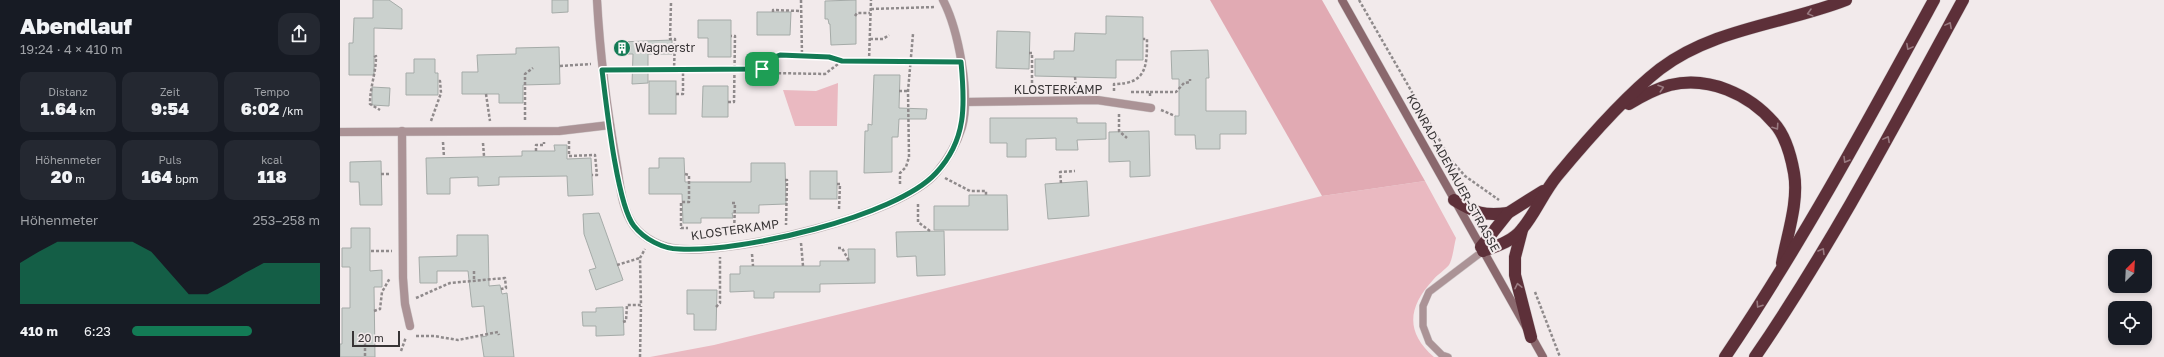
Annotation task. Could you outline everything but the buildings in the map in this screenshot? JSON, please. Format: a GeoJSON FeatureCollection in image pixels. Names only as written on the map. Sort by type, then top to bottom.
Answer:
{"type":"FeatureCollection","features":[{"type":"Feature","properties":{"kind":"highway"},"geometry":{"type":"LineString","coordinates":[[1531,337],[1515,275],[1515,257],[1522,230],[1544,191],[1578,150],[1642,84],[1662,68],[1708,42],[1738,32],[1822,9],[1846,0]]}},
{"type":"Feature","properties":{"kind":"highway"},"geometry":{"type":"LineString","coordinates":[[1724,357],[1780,272],[1860,136],[1934,0]]}},
{"type":"Feature","properties":{"kind":"highway"},"geometry":{"type":"LineString","coordinates":[[1755,357],[1802,285],[1879,155],[1963,0]]}},
{"type":"Feature","properties":{"kind":"highway"},"geometry":{"type":"LineString","coordinates":[[1614,113],[1647,93],[1671,85],[1699,83],[1726,88],[1754,104],[1775,123],[1787,146],[1794,174],[1794,199],[1780,272]]}},
{"type":"Feature","properties":{"kind":"highway"},"geometry":{"type":"LineString","coordinates":[[1482,249],[1508,213],[1544,191]]}},
{"type":"Feature","properties":{"kind":"highway"},"geometry":{"type":"LineString","coordinates":[[1454,200],[1480,214],[1490,215],[1508,213]]}},
{"type":"Feature","properties":{"kind":"highway"},"geometry":{"type":"LineString","coordinates":[[1482,249],[1503,244],[1522,230]]}},
{"type":"Feature","properties":{"kind":"main road","name":"KONRAD-ADENAUER-STRASSE"},"geometry":{"type":"LineString","coordinates":[[1342,0],[1543,357]]}},
{"type":"Feature","properties":{"kind":"street","name":"KLOSTERKAMP"},"geometry":{"type":"LineString","coordinates":[[597,0],[601,66],[621,192],[628,216],[634,227],[650,240],[662,246],[678,250],[734,245],[786,236],[839,222],[877,208],[906,195],[936,173],[953,151],[962,126],[965,102],[961,62],[955,32],[945,4]]}},
{"type":"Feature","properties":{"kind":"street","name":"KLOSTERKAMP"},"geometry":{"type":"LineString","coordinates":[[965,102],[1097,100],[1151,108]]}},
{"type":"Feature","properties":{"kind":"street"},"geometry":{"type":"LineString","coordinates":[[340,132],[568,130],[610,125]]}},
{"type":"Feature","properties":{"kind":"street"},"geometry":{"type":"LineString","coordinates":[[402,131],[405,304],[410,326]]}},
{"type":"Feature","properties":{"kind":"lane"},"geometry":{"type":"LineString","coordinates":[[1448,357],[1442,355],[1429,342],[1423,326],[1422,306],[1429,292],[1482,249]]}},
{"type":"Feature","properties":{"kind":"path"},"geometry":{"type":"LineString","coordinates":[[801,0],[802,55]]}},
{"type":"Feature","properties":{"kind":"path"},"geometry":{"type":"LineString","coordinates":[[869,61],[870,14],[872,9],[872,0]]}},
{"type":"Feature","properties":{"kind":"path"},"geometry":{"type":"LineString","coordinates":[[1359,0],[1451,160],[1465,176],[1500,201]]}},
{"type":"Feature","properties":{"kind":"path"},"geometry":{"type":"LineString","coordinates":[[671,3],[670,39],[675,39],[674,70]]}},
{"type":"Feature","properties":{"kind":"path"},"geometry":{"type":"LineString","coordinates":[[872,9],[945,4]]}},
{"type":"Feature","properties":{"kind":"path"},"geometry":{"type":"LineString","coordinates":[[773,12],[773,10],[801,11]]}},
{"type":"Feature","properties":{"kind":"path"},"geometry":{"type":"LineString","coordinates":[[855,16],[857,13],[870,14]]}},
{"type":"Feature","properties":{"kind":"path"},"geometry":{"type":"LineString","coordinates":[[906,195],[900,183],[900,174],[906,167],[909,157],[908,91],[912,62],[913,34]]}},
{"type":"Feature","properties":{"kind":"path"},"geometry":{"type":"LineString","coordinates":[[870,39],[883,39],[889,35]]}},
{"type":"Feature","properties":{"kind":"path"},"geometry":{"type":"LineString","coordinates":[[728,102],[734,102],[735,36],[731,36]]}},
{"type":"Feature","properties":{"kind":"path"},"geometry":{"type":"LineString","coordinates":[[1122,92],[1114,92],[1114,84],[1125,84],[1137,80],[1144,70],[1147,61],[1147,39],[1143,39]]}},
{"type":"Feature","properties":{"kind":"path"},"geometry":{"type":"LineString","coordinates":[[1030,53],[1032,53],[1031,101]]}},
{"type":"Feature","properties":{"kind":"path"},"geometry":{"type":"LineString","coordinates":[[762,69],[772,58],[780,55],[829,57],[842,61],[961,62]]}},
{"type":"Feature","properties":{"kind":"path"},"geometry":{"type":"LineString","coordinates":[[374,57],[376,56],[376,75],[370,86],[370,104],[380,110]]}},
{"type":"Feature","properties":{"kind":"path"},"geometry":{"type":"LineString","coordinates":[[560,66],[601,66],[674,70],[762,69],[771,73],[825,74],[842,61]]}},
{"type":"Feature","properties":{"kind":"path"},"geometry":{"type":"LineString","coordinates":[[526,131],[525,74],[533,68]]}},
{"type":"Feature","properties":{"kind":"path"},"geometry":{"type":"LineString","coordinates":[[676,94],[683,94],[683,70]]}},
{"type":"Feature","properties":{"kind":"path"},"geometry":{"type":"LineString","coordinates":[[1129,92],[1176,92],[1184,82],[1190,82],[1190,79]]}},
{"type":"Feature","properties":{"kind":"path"},"geometry":{"type":"LineString","coordinates":[[430,131],[431,117],[441,93],[440,80],[438,80]]}},
{"type":"Feature","properties":{"kind":"path"},"geometry":{"type":"LineString","coordinates":[[900,91],[908,91]]}},
{"type":"Feature","properties":{"kind":"path"},"geometry":{"type":"LineString","coordinates":[[1150,92],[1151,108]]}},
{"type":"Feature","properties":{"kind":"path"},"geometry":{"type":"LineString","coordinates":[[486,94],[486,103],[493,131]]}},
{"type":"Feature","properties":{"kind":"path"},"geometry":{"type":"LineString","coordinates":[[1119,103],[1119,131],[1127,138]]}},
{"type":"Feature","properties":{"kind":"path"},"geometry":{"type":"LineString","coordinates":[[568,130],[569,156],[595,155],[596,175],[592,175]]}},
{"type":"Feature","properties":{"kind":"path"},"geometry":{"type":"LineString","coordinates":[[1061,183],[1060,172],[1075,171]]}},
{"type":"Feature","properties":{"kind":"path"},"geometry":{"type":"LineString","coordinates":[[936,173],[970,191],[986,191],[986,195]]}},
{"type":"Feature","properties":{"kind":"path"},"geometry":{"type":"LineString","coordinates":[[685,174],[689,174],[689,202],[681,202],[681,228],[688,228]]}},
{"type":"Feature","properties":{"kind":"path"},"geometry":{"type":"LineString","coordinates":[[785,180],[787,180],[786,236]]}},
{"type":"Feature","properties":{"kind":"path"},"geometry":{"type":"LineString","coordinates":[[837,184],[840,184],[839,222]]}},
{"type":"Feature","properties":{"kind":"path"},"geometry":{"type":"LineString","coordinates":[[732,203],[735,203],[734,245]]}},
{"type":"Feature","properties":{"kind":"path"},"geometry":{"type":"LineString","coordinates":[[918,204],[918,222],[930,231]]}},
{"type":"Feature","properties":{"kind":"path"},"geometry":{"type":"LineString","coordinates":[[800,233],[803,266]]}},
{"type":"Feature","properties":{"kind":"path"},"geometry":{"type":"LineString","coordinates":[[640,357],[642,306],[640,258],[650,240]]}},
{"type":"Feature","properties":{"kind":"path"},"geometry":{"type":"LineString","coordinates":[[716,307],[720,303],[720,246]]}},
{"type":"Feature","properties":{"kind":"path"},"geometry":{"type":"LineString","coordinates":[[838,248],[842,248],[848,261]]}},
{"type":"Feature","properties":{"kind":"path"},"geometry":{"type":"LineString","coordinates":[[371,251],[403,252]]}},
{"type":"Feature","properties":{"kind":"path"},"geometry":{"type":"LineString","coordinates":[[618,265],[640,258]]}},
{"type":"Feature","properties":{"kind":"path"},"geometry":{"type":"LineString","coordinates":[[474,271],[474,280]]}},
{"type":"Feature","properties":{"kind":"path"},"geometry":{"type":"LineString","coordinates":[[374,311],[380,309],[382,292],[390,278]]}},
{"type":"Feature","properties":{"kind":"path"},"geometry":{"type":"LineString","coordinates":[[405,304],[450,283],[505,278],[506,288],[501,289]]}},
{"type":"Feature","properties":{"kind":"path"},"geometry":{"type":"LineString","coordinates":[[1533,285],[1560,357]]}},
{"type":"Feature","properties":{"kind":"path"},"geometry":{"type":"LineString","coordinates":[[623,322],[626,321],[627,305],[642,306]]}},
{"type":"Feature","properties":{"kind":"path"},"geometry":{"type":"LineString","coordinates":[[401,351],[406,336],[434,336],[458,340],[498,332],[499,335]]}},
{"type":"Feature","properties":{"kind":"path"},"geometry":{"type":"LineString","coordinates":[[365,338],[365,357]]}},
{"type":"Feature","properties":{"kind":"shaded area"},"geometry":{"type":"Polygon","coordinates":[[[1210,0],[1322,0],[1425,181],[1322,196],[1210,0]]]}},
{"type":"Feature","properties":{"kind":"shaded area"},"geometry":{"type":"Polygon","coordinates":[[[838,83],[837,126],[795,126],[783,90],[816,91],[838,83]]]}},
{"type":"Feature","properties":{"kind":"shaded area"},"geometry":{"type":"Polygon","coordinates":[[[1425,181],[1456,238],[1449,265],[1425,290],[1419,300],[1413,319],[1414,329],[1418,338],[1434,357],[650,357],[714,345],[1322,196],[1425,181]]]}},
{"type":"Feature","properties":{"kind":"place","name":"Wagnerstr"},"geometry":{"type":"Point","coordinates":[622,48]}},
{"type":"Feature","properties":{"kind":"route"},"geometry":{"type":"LineString","coordinates":[[780,55],[829,57],[842,61],[961,62],[965,102],[962,126],[953,151],[936,173],[922,185],[906,195],[877,208],[839,222],[786,236],[734,245],[698,249],[678,250],[662,246],[650,240],[634,227],[628,216],[621,192],[602,70],[762,69],[772,58],[780,55]]}}]}
